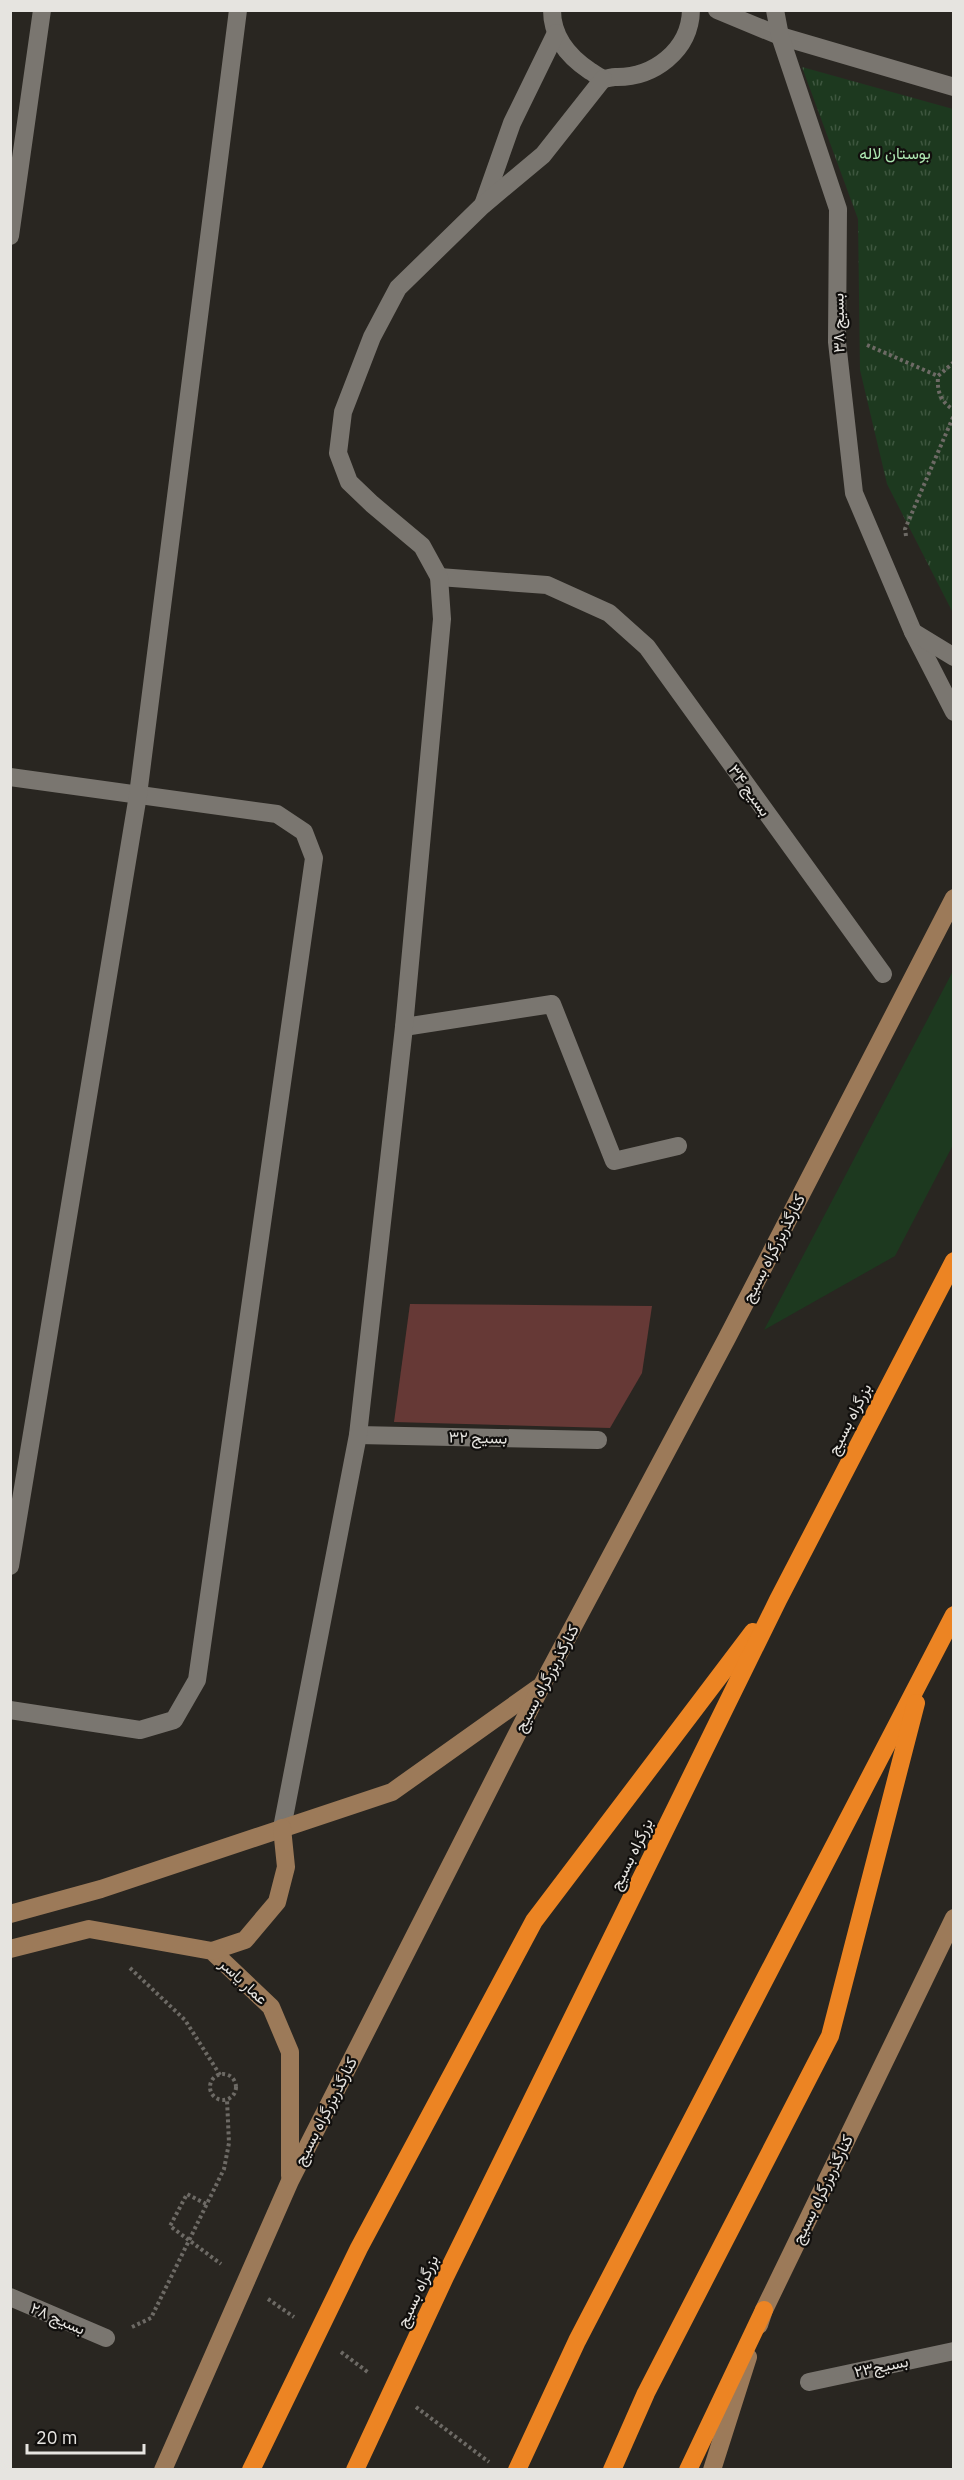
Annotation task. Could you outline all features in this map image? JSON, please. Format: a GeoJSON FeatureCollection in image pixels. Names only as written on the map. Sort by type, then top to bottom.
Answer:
{"type":"FeatureCollection","features":[{"type":"Feature","properties":{"kind":"highway","name":"بزرگراه بسیج"},"geometry":{"type":"LineString","coordinates":[[355,2469],[445,2277],[778,1600],[954,1261]]}},
{"type":"Feature","properties":{"kind":"highway"},"geometry":{"type":"LineString","coordinates":[[251,2469],[359,2248],[534,1921],[778,1600]]}},
{"type":"Feature","properties":{"kind":"highway"},"geometry":{"type":"LineString","coordinates":[[517,2469],[582,2331],[954,1615]]}},
{"type":"Feature","properties":{"kind":"highway"},"geometry":{"type":"LineString","coordinates":[[612,2469],[646,2393],[830,2036],[924,1672]]}},
{"type":"Feature","properties":{"kind":"highway"},"geometry":{"type":"LineString","coordinates":[[688,2469],[764,2310]]}},
{"type":"Feature","properties":{"kind":"main road","name":"کنارگذربزرگراه بسیج"},"geometry":{"type":"LineString","coordinates":[[163,2469],[290,2181],[542,1685],[732,1327],[954,898]]}},
{"type":"Feature","properties":{"kind":"main road"},"geometry":{"type":"LineString","coordinates":[[10,1914],[101,1889],[393,1792],[542,1685]]}},
{"type":"Feature","properties":{"kind":"main road"},"geometry":{"type":"LineString","coordinates":[[212,1951],[245,1940],[277,1902],[286,1867],[282,1828]]}},
{"type":"Feature","properties":{"kind":"main road","name":"کنارگذربزرگراه بسیج"},"geometry":{"type":"LineString","coordinates":[[712,2469],[764,2310],[954,1918]]}},
{"type":"Feature","properties":{"kind":"main road","name":"عمار یاسر"},"geometry":{"type":"LineString","coordinates":[[10,1949],[89,1929],[212,1951],[271,2007],[290,2052],[290,2181]]}},
{"type":"Feature","properties":{"kind":"street"},"geometry":{"type":"LineString","coordinates":[[10,236],[42,10]]}},
{"type":"Feature","properties":{"kind":"street"},"geometry":{"type":"LineString","coordinates":[[10,1566],[138,795],[238,10]]}},
{"type":"Feature","properties":{"kind":"street"},"geometry":{"type":"LineString","coordinates":[[552,10],[556,33],[565,49],[578,63],[603,79],[646,73],[663,64],[676,51],[685,35],[691,10]]}},
{"type":"Feature","properties":{"kind":"street"},"geometry":{"type":"LineString","coordinates":[[717,10],[780,36],[954,87]]}},
{"type":"Feature","properties":{"kind":"street","name":"بسیج ۳۸"},"geometry":{"type":"LineString","coordinates":[[775,10],[780,36],[838,209],[837,342],[854,493],[913,632],[954,712]]}},
{"type":"Feature","properties":{"kind":"street"},"geometry":{"type":"LineString","coordinates":[[482,206],[512,123],[556,33]]}},
{"type":"Feature","properties":{"kind":"street"},"geometry":{"type":"LineString","coordinates":[[282,1828],[358,1435],[404,1027],[442,619],[439,577],[422,546],[372,504],[350,482],[338,453],[343,412],[372,337],[398,288],[482,206],[543,155],[603,79]]}},
{"type":"Feature","properties":{"kind":"street","name":"بسیج ۳۴"},"geometry":{"type":"LineString","coordinates":[[439,577],[547,585],[609,612],[647,647],[883,974]]}},
{"type":"Feature","properties":{"kind":"street"},"geometry":{"type":"LineString","coordinates":[[913,632],[954,657]]}},
{"type":"Feature","properties":{"kind":"street"},"geometry":{"type":"LineString","coordinates":[[10,777],[277,814],[304,832],[314,858],[197,1680],[174,1720],[140,1730],[10,1710]]}},
{"type":"Feature","properties":{"kind":"street"},"geometry":{"type":"LineString","coordinates":[[404,1027],[552,1004],[614,1161],[678,1146]]}},
{"type":"Feature","properties":{"kind":"street","name":"بسیج ۳۲"},"geometry":{"type":"LineString","coordinates":[[358,1435],[598,1440]]}},
{"type":"Feature","properties":{"kind":"street","name":"بسیج ۲۸"},"geometry":{"type":"LineString","coordinates":[[10,2297],[106,2338]]}},
{"type":"Feature","properties":{"kind":"street","name":"بسیج۲۳"},"geometry":{"type":"LineString","coordinates":[[809,2382],[954,2350]]}},
{"type":"Feature","properties":{"kind":"path"},"geometry":{"type":"LineString","coordinates":[[837,342],[866,345],[938,376]]}},
{"type":"Feature","properties":{"kind":"path"},"geometry":{"type":"LineString","coordinates":[[906,540],[905,529],[954,412],[943,403],[937,390],[938,376],[954,362]]}},
{"type":"Feature","properties":{"kind":"path"},"geometry":{"type":"LineString","coordinates":[[124,1962],[184,2020],[220,2074]]}},
{"type":"Feature","properties":{"kind":"path"},"geometry":{"type":"LineString","coordinates":[[220,2074],[228,2075],[234,2080],[237,2088],[234,2095],[227,2100],[219,2099],[210,2087],[213,2079],[220,2074]]}},
{"type":"Feature","properties":{"kind":"path"},"geometry":{"type":"LineString","coordinates":[[106,2338],[151,2318],[224,2169],[229,2143],[227,2100]]}},
{"type":"Feature","properties":{"kind":"path"},"geometry":{"type":"LineString","coordinates":[[170,2226],[188,2194],[206,2204]]}},
{"type":"Feature","properties":{"kind":"green space","name":"بوستان لاله"},"geometry":{"type":"Polygon","coordinates":[[[802,67],[953,109],[953,613],[887,484],[860,370],[858,219],[802,67]]]}},
{"type":"Feature","properties":{"kind":"green space"},"geometry":{"type":"Polygon","coordinates":[[[953,971],[953,1145],[895,1256],[764,1330],[953,971]]]}},
{"type":"Feature","properties":{"kind":"building"},"geometry":{"type":"Polygon","coordinates":[[[410,1304],[652,1306],[642,1373],[610,1428],[394,1422],[410,1304]]]}}]}
